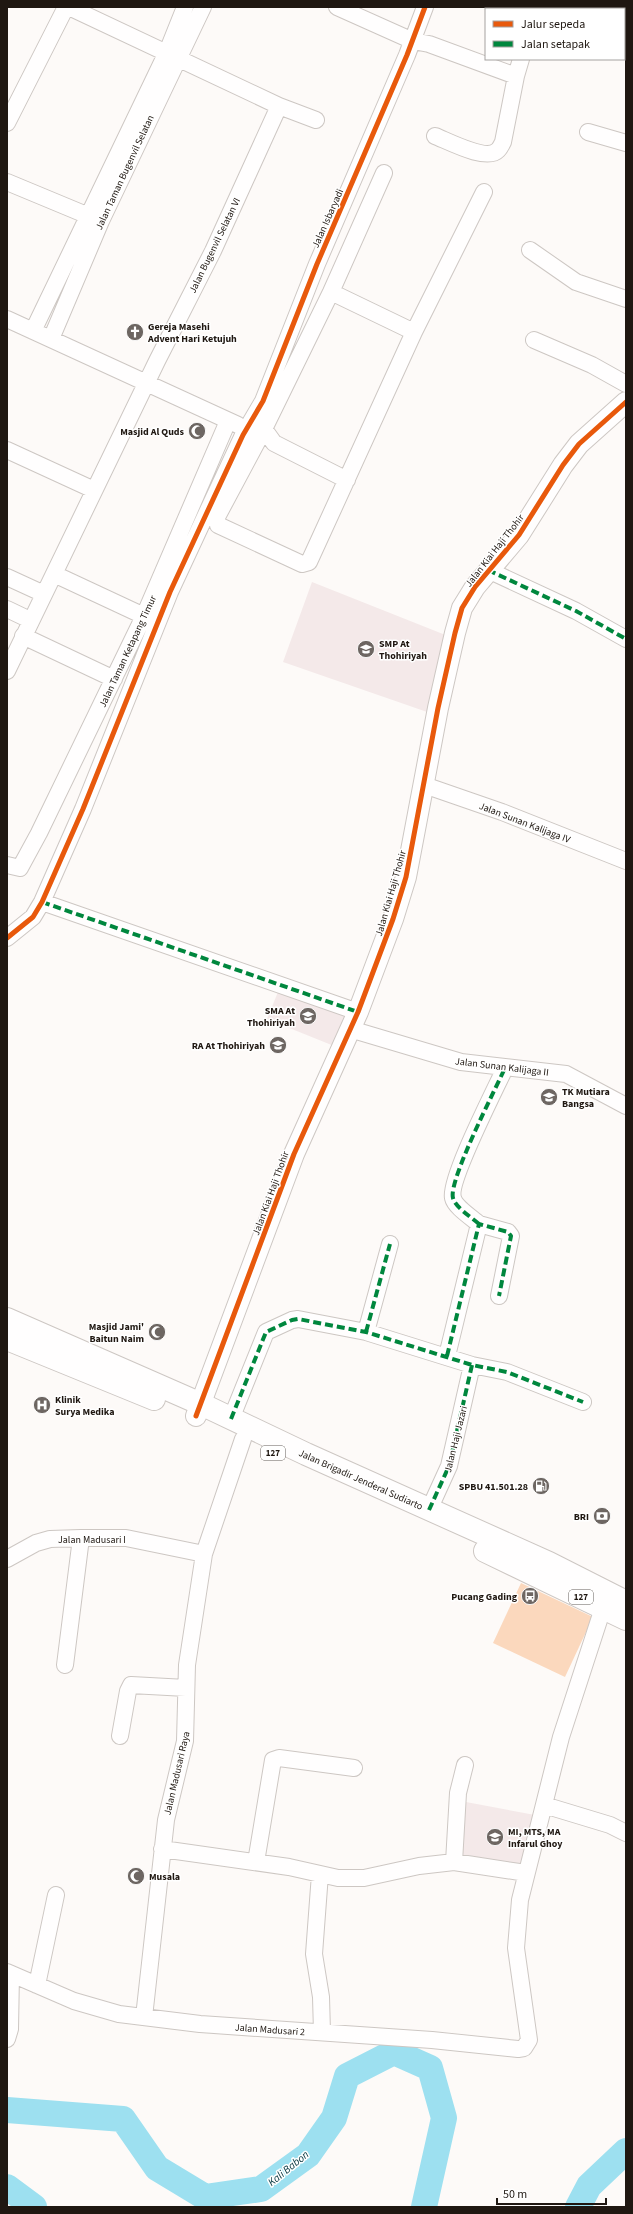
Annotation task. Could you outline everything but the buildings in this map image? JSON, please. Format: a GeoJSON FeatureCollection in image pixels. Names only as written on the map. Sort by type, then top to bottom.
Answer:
{"type":"FeatureCollection","features":[{"type":"Feature","properties":{"kind":"main road","name":"Jalan Brigadir Jenderal Sudiarto"},"geometry":{"type":"LineString","coordinates":[[7,1319],[199,1410],[243,1439],[346,1486],[626,1619]]}},
{"type":"Feature","properties":{"kind":"main road","name":"Jalan Brigadir Jenderal Sudiarto"},"geometry":{"type":"LineString","coordinates":[[7,1339],[199,1410],[231,1419],[429,1510],[549,1563],[626,1602]]}},
{"type":"Feature","properties":{"kind":"street"},"geometry":{"type":"LineString","coordinates":[[7,123],[66,7]]}},
{"type":"Feature","properties":{"kind":"street"},"geometry":{"type":"LineString","coordinates":[[69,7],[279,106],[316,120]]}},
{"type":"Feature","properties":{"kind":"street","name":"Jalan Taman Bugenvil Selatan"},"geometry":{"type":"LineString","coordinates":[[172,55],[185,7]]}},
{"type":"Feature","properties":{"kind":"street","name":"Jalan Taman Bugenvil Selatan"},"geometry":{"type":"LineString","coordinates":[[33,331],[94,218],[172,55],[203,7]]}},
{"type":"Feature","properties":{"kind":"street"},"geometry":{"type":"LineString","coordinates":[[337,7],[413,41],[429,44],[516,76]]}},
{"type":"Feature","properties":{"kind":"street","name":"Jalan Isbaryadi"},"geometry":{"type":"LineString","coordinates":[[252,431],[316,264],[413,41],[425,7]]}},
{"type":"Feature","properties":{"kind":"street"},"geometry":{"type":"LineString","coordinates":[[435,136],[482,154],[494,153],[498,150],[503,142],[516,76],[521,60]]}},
{"type":"Feature","properties":{"kind":"street","name":"Jalan Bugenvil Selatan VI"},"geometry":{"type":"LineString","coordinates":[[147,384],[213,251],[279,106]]}},
{"type":"Feature","properties":{"kind":"street"},"geometry":{"type":"LineString","coordinates":[[588,132],[626,143]]}},
{"type":"Feature","properties":{"kind":"street"},"geometry":{"type":"LineString","coordinates":[[7,938],[33,917],[42,902],[83,809],[170,592],[252,431],[331,292],[384,173]]}},
{"type":"Feature","properties":{"kind":"street"},"geometry":{"type":"LineString","coordinates":[[7,182],[94,218]]}},
{"type":"Feature","properties":{"kind":"street"},"geometry":{"type":"LineString","coordinates":[[252,431],[218,517],[218,524],[302,564],[309,562],[414,332],[484,192]]}},
{"type":"Feature","properties":{"kind":"street","name":"Jalan Taman Bugenvil Selatan"},"geometry":{"type":"LineString","coordinates":[[51,339],[94,218]]}},
{"type":"Feature","properties":{"kind":"street"},"geometry":{"type":"LineString","coordinates":[[530,250],[576,282],[626,299]]}},
{"type":"Feature","properties":{"kind":"street"},"geometry":{"type":"LineString","coordinates":[[331,292],[414,332]]}},
{"type":"Feature","properties":{"kind":"street"},"geometry":{"type":"LineString","coordinates":[[7,319],[252,431],[347,480]]}},
{"type":"Feature","properties":{"kind":"street"},"geometry":{"type":"LineString","coordinates":[[534,340],[592,365],[626,384]]}},
{"type":"Feature","properties":{"kind":"street"},"geometry":{"type":"LineString","coordinates":[[7,671],[30,620],[147,384]]}},
{"type":"Feature","properties":{"kind":"street","name":"Jalan Kiai Haji Thohir"},"geometry":{"type":"LineString","coordinates":[[199,1410],[296,1148],[354,1021],[384,945],[406,877],[438,708],[458,621],[467,598],[488,570],[519,536],[563,465],[580,444],[626,402]]}},
{"type":"Feature","properties":{"kind":"street","name":"Jalan Taman Ketapang Timur"},"geometry":{"type":"LineString","coordinates":[[10,866],[20,868],[114,679],[144,616],[228,421]]}},
{"type":"Feature","properties":{"kind":"street"},"geometry":{"type":"LineString","coordinates":[[7,450],[94,490]]}},
{"type":"Feature","properties":{"kind":"street"},"geometry":{"type":"LineString","coordinates":[[488,570],[576,611],[626,640]]}},
{"type":"Feature","properties":{"kind":"street"},"geometry":{"type":"LineString","coordinates":[[54,574],[144,616]]}},
{"type":"Feature","properties":{"kind":"street"},"geometry":{"type":"LineString","coordinates":[[7,577],[44,594]]}},
{"type":"Feature","properties":{"kind":"street"},"geometry":{"type":"LineString","coordinates":[[7,609],[30,620]]}},
{"type":"Feature","properties":{"kind":"street"},"geometry":{"type":"LineString","coordinates":[[23,636],[114,679]]}},
{"type":"Feature","properties":{"kind":"street","name":"Jalan Sunan Kalijaga IV"},"geometry":{"type":"LineString","coordinates":[[424,785],[502,812],[626,861]]}},
{"type":"Feature","properties":{"kind":"street","name":"Jalan Sunan Kalijaga II"},"geometry":{"type":"LineString","coordinates":[[42,902],[354,1021],[449,1060],[505,1068],[566,1074],[626,1106]]}},
{"type":"Feature","properties":{"kind":"street"},"geometry":{"type":"LineString","coordinates":[[499,1296],[511,1236],[508,1232],[479,1224],[455,1202],[452,1194],[467,1149],[505,1068]]}},
{"type":"Feature","properties":{"kind":"street"},"geometry":{"type":"LineString","coordinates":[[447,1356],[479,1224]]}},
{"type":"Feature","properties":{"kind":"street"},"geometry":{"type":"LineString","coordinates":[[366,1332],[390,1244]]}},
{"type":"Feature","properties":{"kind":"street"},"geometry":{"type":"LineString","coordinates":[[231,1419],[262,1338],[271,1329],[298,1318],[366,1332],[472,1365],[517,1375],[583,1402]]}},
{"type":"Feature","properties":{"kind":"street","name":"Jalan Haji Jazari"},"geometry":{"type":"LineString","coordinates":[[429,1510],[449,1466],[472,1365]]}},
{"type":"Feature","properties":{"kind":"street","name":"Jalan Madusari Raya"},"geometry":{"type":"LineString","coordinates":[[144,2017],[166,1820],[187,1728],[186,1688],[188,1651],[204,1554],[243,1439]]}},
{"type":"Feature","properties":{"kind":"street"},"geometry":{"type":"LineString","coordinates":[[65,1665],[81,1538]]}},
{"type":"Feature","properties":{"kind":"street","name":"Jalan Madusari I"},"geometry":{"type":"LineString","coordinates":[[7,1559],[36,1543],[50,1539],[81,1538],[126,1538],[204,1554]]}},
{"type":"Feature","properties":{"kind":"street"},"geometry":{"type":"LineString","coordinates":[[162,1849],[256,1862],[338,1878],[364,1878],[419,1866],[454,1862],[526,1873],[561,1737],[603,1608]]}},
{"type":"Feature","properties":{"kind":"street"},"geometry":{"type":"LineString","coordinates":[[120,1736],[128,1691],[131,1685],[186,1688]]}},
{"type":"Feature","properties":{"kind":"street"},"geometry":{"type":"LineString","coordinates":[[256,1862],[273,1760],[280,1758],[354,1768]]}},
{"type":"Feature","properties":{"kind":"street"},"geometry":{"type":"LineString","coordinates":[[454,1862],[458,1793],[465,1765]]}},
{"type":"Feature","properties":{"kind":"street"},"geometry":{"type":"LineString","coordinates":[[544,1805],[610,1826],[626,1833]]}},
{"type":"Feature","properties":{"kind":"street","name":"Jalan Madusari 2"},"geometry":{"type":"LineString","coordinates":[[9,1973],[98,2009],[144,2017],[200,2024],[432,2040],[518,2049],[524,2048],[528,2043],[529,2033],[516,1948],[520,1900],[526,1873]]}},
{"type":"Feature","properties":{"kind":"street"},"geometry":{"type":"LineString","coordinates":[[320,1874],[314,1954],[321,1997],[322,2032]]}},
{"type":"Feature","properties":{"kind":"street"},"geometry":{"type":"LineString","coordinates":[[37,1985],[56,1895]]}},
{"type":"Feature","properties":{"kind":"street"},"geometry":{"type":"LineString","coordinates":[[7,2039],[10,2029],[9,1973]]}},
{"type":"Feature","properties":{"kind":"shaded area","name":"SMP At Thohiriyah"},"geometry":{"type":"Polygon","coordinates":[[[312,582],[448,636],[430,713],[283,662],[312,582]]]}},
{"type":"Feature","properties":{"kind":"shaded area","name":"SMA At Thohiriyah"},"geometry":{"type":"Polygon","coordinates":[[[280,987],[348,1012],[334,1046],[267,1019],[280,987]]]}},
{"type":"Feature","properties":{"kind":"shaded area"},"geometry":{"type":"Polygon","coordinates":[[[521,1583],[593,1617],[565,1677],[493,1643],[521,1583]]]}},
{"type":"Feature","properties":{"kind":"shaded area","name":"MI, MTS, MA Infarul Ghoy"},"geometry":{"type":"Polygon","coordinates":[[[466,1802],[535,1815],[524,1871],[455,1858],[466,1802]]]}},
{"type":"Feature","properties":{"kind":"waterway","name":"Kali Babon"},"geometry":{"type":"LineString","coordinates":[[7,2110],[123,2119],[157,2168],[205,2197],[261,2189],[308,2155],[334,2118],[347,2076],[394,2052],[430,2068],[444,2118],[424,2207]]}},
{"type":"Feature","properties":{"kind":"waterway","name":"Kali Babon"},"geometry":{"type":"LineString","coordinates":[[578,2207],[589,2186],[626,2151]]}},
{"type":"Feature","properties":{"kind":"waterway","name":"Kali Babon"},"geometry":{"type":"LineString","coordinates":[[7,2187],[34,2207]]}},
{"type":"Feature","properties":{"kind":"marked path"},"geometry":{"type":"LineString","coordinates":[[488,570],[576,611],[626,639]]}},
{"type":"Feature","properties":{"kind":"marked path"},"geometry":{"type":"LineString","coordinates":[[42,902],[358,1012]]}},
{"type":"Feature","properties":{"kind":"marked path"},"geometry":{"type":"LineString","coordinates":[[479,1224],[464,1212],[454,1201],[453,1188],[483,1113],[505,1068]]}},
{"type":"Feature","properties":{"kind":"marked path"},"geometry":{"type":"LineString","coordinates":[[447,1356],[479,1224],[508,1232],[511,1236],[499,1296]]}},
{"type":"Feature","properties":{"kind":"marked path"},"geometry":{"type":"LineString","coordinates":[[366,1332],[390,1244]]}},
{"type":"Feature","properties":{"kind":"marked path"},"geometry":{"type":"LineString","coordinates":[[231,1419],[266,1332],[292,1320],[298,1319],[366,1332],[472,1365],[507,1372],[583,1402]]}},
{"type":"Feature","properties":{"kind":"marked path"},"geometry":{"type":"LineString","coordinates":[[429,1510],[449,1466],[472,1365]]}},
{"type":"Feature","properties":{"kind":"cycle path"},"geometry":{"type":"LineString","coordinates":[[7,938],[33,917],[42,902],[83,809],[170,592],[243,435],[263,401],[317,264],[407,55],[425,7]]}},
{"type":"Feature","properties":{"kind":"cycle path"},"geometry":{"type":"LineString","coordinates":[[196,1416],[294,1154],[358,1012],[393,919],[406,877],[438,708],[462,608],[475,587],[519,535],[563,465],[579,444],[626,402]]}},
{"type":"Feature","properties":{"kind":"place","name":"Gereja Masehi Advent Hari Ketujuh"},"geometry":{"type":"Point","coordinates":[135,332]}},
{"type":"Feature","properties":{"kind":"place","name":"Masjid Al Quds"},"geometry":{"type":"Point","coordinates":[197,431]}},
{"type":"Feature","properties":{"kind":"place","name":"SMP At Thohiriyah"},"geometry":{"type":"Point","coordinates":[366,649]}},
{"type":"Feature","properties":{"kind":"place","name":"SMA At Thohiriyah"},"geometry":{"type":"Point","coordinates":[308,1016]}},
{"type":"Feature","properties":{"kind":"place","name":"RA At Thohiriyah"},"geometry":{"type":"Point","coordinates":[278,1045]}},
{"type":"Feature","properties":{"kind":"place","name":"TK Mutiara Bangsa"},"geometry":{"type":"Point","coordinates":[549,1097]}},
{"type":"Feature","properties":{"kind":"place","name":"Masjid Jami' Baitun Naim"},"geometry":{"type":"Point","coordinates":[157,1332]}},
{"type":"Feature","properties":{"kind":"place","name":"Klinik Surya Medika"},"geometry":{"type":"Point","coordinates":[42,1405]}},
{"type":"Feature","properties":{"kind":"place","name":"SPBU 41.501.28"},"geometry":{"type":"Point","coordinates":[541,1486]}},
{"type":"Feature","properties":{"kind":"place","name":"BRI"},"geometry":{"type":"Point","coordinates":[602,1516]}},
{"type":"Feature","properties":{"kind":"place","name":"Pucang Gading"},"geometry":{"type":"Point","coordinates":[530,1596]}},
{"type":"Feature","properties":{"kind":"place","name":"MI, MTS, MA Infarul Ghoy"},"geometry":{"type":"Point","coordinates":[495,1837]}},
{"type":"Feature","properties":{"kind":"place","name":"Musala"},"geometry":{"type":"Point","coordinates":[136,1876]}}]}
